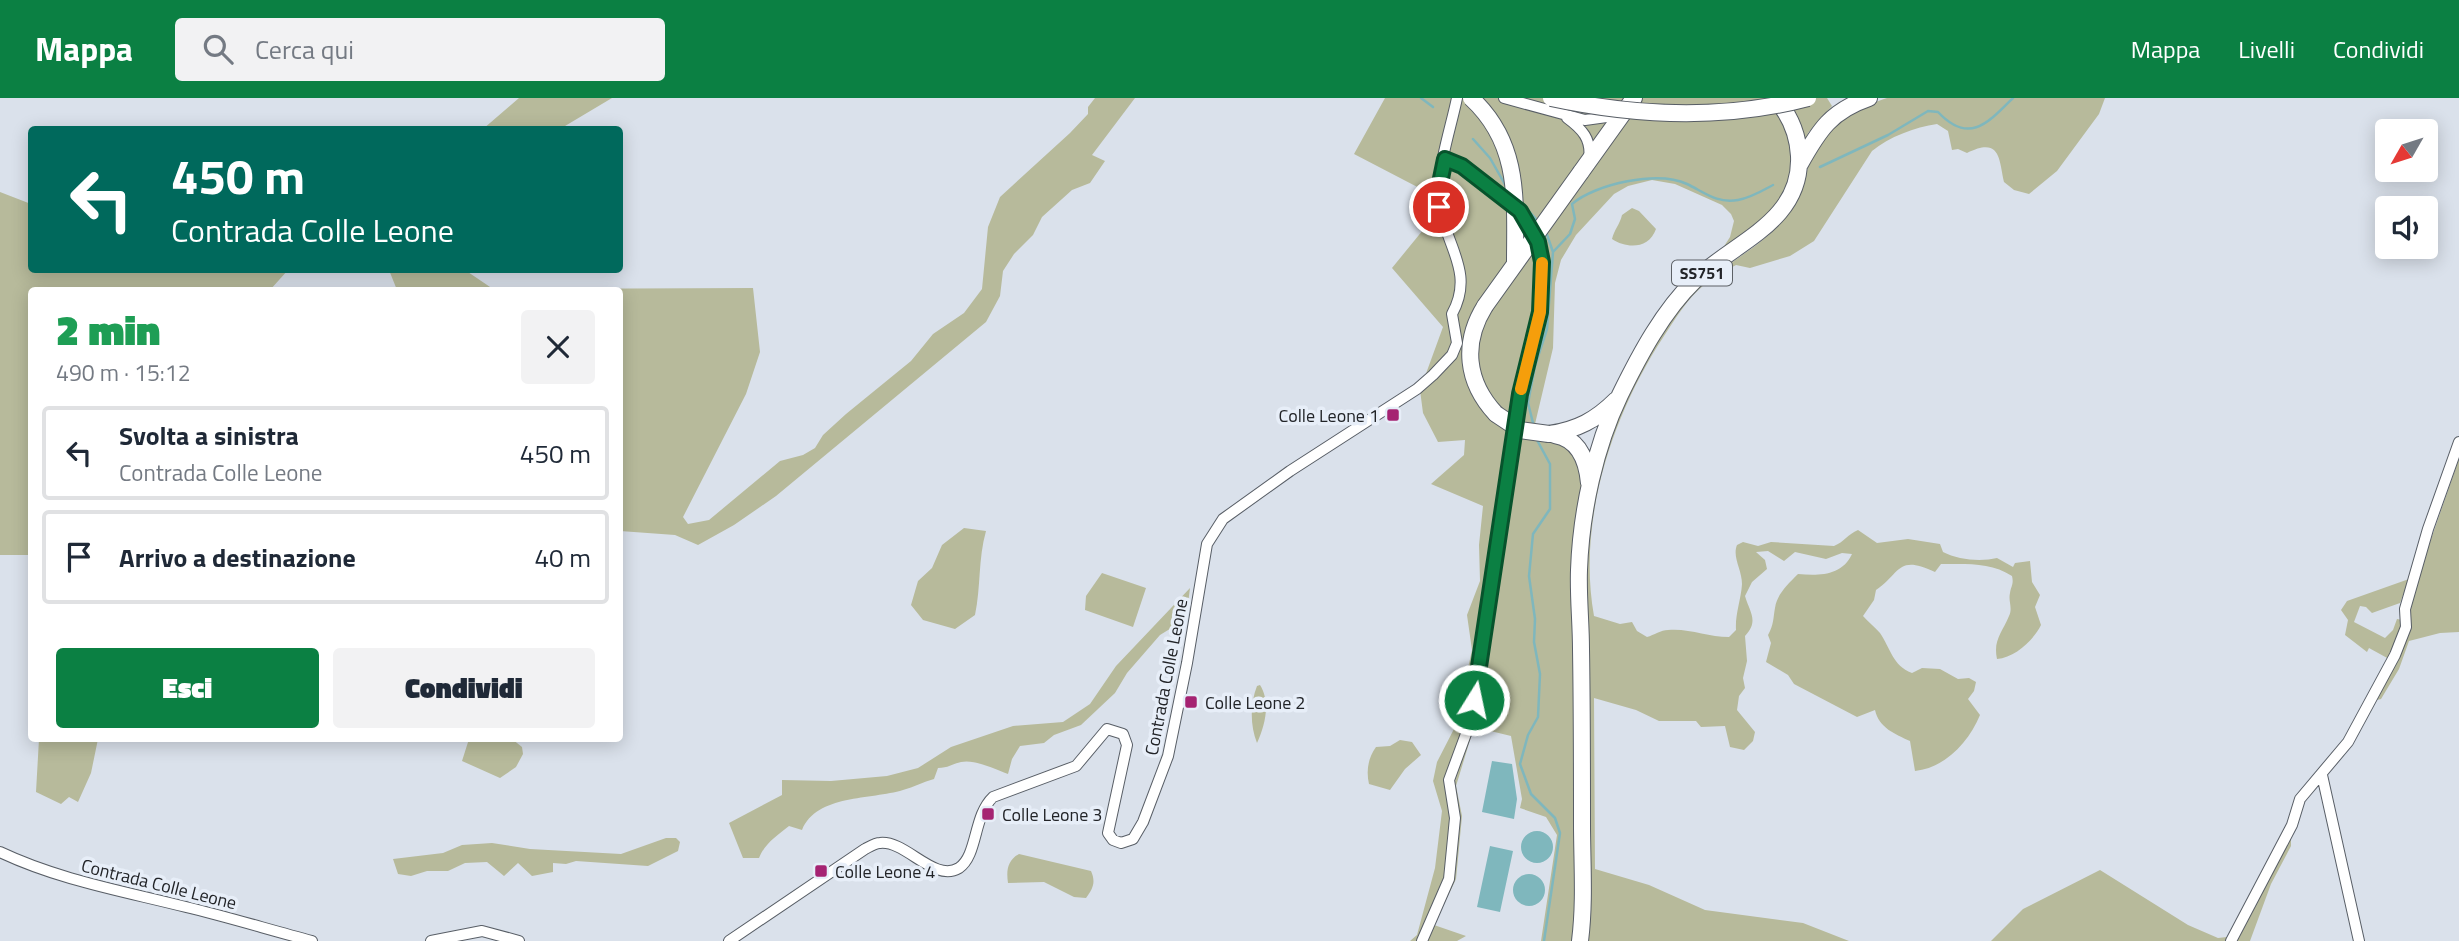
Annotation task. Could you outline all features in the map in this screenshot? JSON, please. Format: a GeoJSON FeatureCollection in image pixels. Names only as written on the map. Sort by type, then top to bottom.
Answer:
{"type":"FeatureCollection","features":[{"type":"Feature","properties":{"kind":"main road"},"geometry":{"type":"LineString","coordinates":[[1471,98],[1490,118],[1502,137],[1508,158],[1515,198],[1514,264]]}},
{"type":"Feature","properties":{"kind":"main road"},"geometry":{"type":"LineString","coordinates":[[1551,98],[1628,110],[1671,113],[1759,107],[1808,98]]}},
{"type":"Feature","properties":{"kind":"main road"},"geometry":{"type":"LineString","coordinates":[[1590,489],[1583,454],[1565,437],[1520,430],[1496,414],[1478,391],[1469,362],[1472,333],[1514,264],[1634,98]]}},
{"type":"Feature","properties":{"kind":"main road"},"geometry":{"type":"LineString","coordinates":[[1775,98],[1792,125],[1798,145],[1799,166]]}},
{"type":"Feature","properties":{"kind":"main road"},"geometry":{"type":"LineString","coordinates":[[1799,166],[1812,143],[1837,112],[1869,98]]}},
{"type":"Feature","properties":{"kind":"main road","name":"SS751"},"geometry":{"type":"LineString","coordinates":[[1619,397],[1649,340],[1670,308],[1703,273],[1754,237],[1777,216],[1794,188],[1799,166]]}},
{"type":"Feature","properties":{"kind":"main road"},"geometry":{"type":"LineString","coordinates":[[1549,435],[1566,432],[1593,421],[1619,397]]}},
{"type":"Feature","properties":{"kind":"main road"},"geometry":{"type":"LineString","coordinates":[[1580,941],[1582,534],[1590,489],[1604,437],[1619,397]]}},
{"type":"Feature","properties":{"kind":"street","name":"Contrada Colle Leone"},"geometry":{"type":"LineString","coordinates":[[729,941],[865,849],[879,843],[895,845],[945,871],[957,869],[967,861],[979,818],[984,806],[993,797],[1076,766],[1107,729],[1116,729],[1123,734],[1127,745],[1108,833],[1113,840],[1121,843],[1133,839],[1143,822],[1168,757],[1188,663],[1207,544],[1223,519],[1290,471],[1417,390],[1452,355],[1457,337],[1452,314],[1461,297],[1461,271],[1442,225],[1439,188],[1457,98]]}},
{"type":"Feature","properties":{"kind":"street"},"geometry":{"type":"LineString","coordinates":[[1504,98],[1585,120],[1621,114]]}},
{"type":"Feature","properties":{"kind":"street"},"geometry":{"type":"LineString","coordinates":[[1563,116],[1586,135],[1589,143],[1585,166]]}},
{"type":"Feature","properties":{"kind":"street"},"geometry":{"type":"LineString","coordinates":[[1422,941],[1449,879],[1455,818],[1449,780],[1470,723],[1479,678],[1520,394],[1540,312],[1542,262],[1538,242],[1520,211],[1462,166],[1445,159]]}},
{"type":"Feature","properties":{"kind":"street"},"geometry":{"type":"LineString","coordinates":[[2231,941],[2292,825],[2301,799],[2348,741],[2395,655],[2406,627],[2405,609],[2428,529],[2459,442]]}},
{"type":"Feature","properties":{"kind":"street"},"geometry":{"type":"LineString","coordinates":[[2322,775],[2359,941]]}},
{"type":"Feature","properties":{"kind":"street","name":"Contrada Colle Leone"},"geometry":{"type":"LineString","coordinates":[[0,852],[23,863],[128,894],[186,906],[312,941]]}},
{"type":"Feature","properties":{"kind":"street"},"geometry":{"type":"LineString","coordinates":[[431,941],[482,931],[519,941]]}},
{"type":"Feature","properties":{"kind":"green space"},"geometry":{"type":"Polygon","coordinates":[[[519,98],[612,98],[565,126],[486,126],[519,98]]]}},
{"type":"Feature","properties":{"kind":"green space"},"geometry":{"type":"Polygon","coordinates":[[[1095,98],[1135,98],[1092,155],[1105,161],[1090,183],[1072,190],[1042,217],[1033,235],[1014,254],[1003,271],[1000,296],[986,322],[776,496],[734,525],[698,545],[675,535],[623,531],[623,288],[753,288],[760,352],[746,394],[683,517],[688,524],[709,520],[780,461],[803,455],[815,448],[823,435],[846,414],[911,361],[933,334],[964,313],[982,289],[988,227],[1000,197],[1070,133],[1088,114],[1088,107],[1095,98]]]}},
{"type":"Feature","properties":{"kind":"green space"},"geometry":{"type":"Polygon","coordinates":[[[1385,98],[1769,98],[1790,128],[1792,174],[1773,217],[1721,251],[1730,237],[1734,221],[1731,214],[1722,205],[1675,184],[1652,180],[1628,186],[1614,194],[1576,235],[1561,260],[1555,283],[1553,348],[1535,424],[1560,440],[1584,465],[1586,562],[1591,507],[1602,464],[1620,410],[1645,358],[1676,312],[1694,292],[1767,237],[1788,215],[1803,186],[1814,146],[1824,131],[1850,113],[1887,98],[2105,98],[2099,114],[2057,171],[2029,194],[2014,190],[2004,182],[1999,159],[1992,149],[1978,148],[1967,153],[1958,149],[1952,150],[1948,131],[1937,124],[1903,133],[1872,151],[1814,241],[1790,256],[1750,268],[1736,265],[1698,290],[1682,309],[1645,367],[1615,434],[1603,470],[1590,543],[1594,616],[1620,624],[1632,622],[1637,631],[1647,637],[1676,630],[1729,637],[1736,630],[1742,584],[1736,550],[1737,545],[1743,542],[1758,546],[1771,542],[1834,546],[1858,530],[1877,543],[1908,539],[1940,544],[1943,552],[1970,560],[1997,558],[2013,567],[2015,563],[2030,561],[2032,582],[2040,595],[2035,607],[2041,625],[2023,647],[2004,658],[1997,659],[1997,642],[2010,613],[2013,583],[2012,576],[1996,568],[1941,564],[1935,572],[1906,565],[1876,590],[1874,600],[1863,616],[1880,633],[1893,656],[1905,670],[1912,673],[1922,668],[1940,669],[1958,679],[1969,678],[1976,682],[1968,699],[1980,715],[1975,725],[1955,752],[1926,769],[1915,771],[1910,741],[1884,726],[1875,710],[1857,717],[1794,684],[1788,675],[1766,662],[1771,643],[1768,635],[1776,603],[1784,590],[1798,574],[1813,575],[1836,571],[1852,554],[1842,553],[1826,559],[1795,552],[1784,561],[1768,551],[1756,552],[1765,560],[1767,569],[1752,582],[1745,596],[1751,612],[1752,626],[1745,636],[1745,688],[1739,696],[1737,710],[1755,732],[1753,741],[1744,750],[1730,747],[1725,726],[1701,727],[1696,721],[1659,721],[1636,710],[1594,698],[1595,869],[1649,885],[1705,910],[1803,923],[1849,941],[1585,941],[1575,921],[1573,941],[1541,941],[1557,835],[1546,817],[1520,808],[1522,799],[1511,736],[1474,727],[1456,786],[1462,816],[1456,879],[1434,925],[1466,936],[1457,941],[1410,941],[1417,935],[1435,868],[1442,811],[1433,781],[1437,762],[1455,727],[1472,650],[1467,615],[1480,581],[1479,545],[1483,506],[1431,484],[1464,455],[1465,440],[1438,442],[1423,413],[1420,390],[1443,327],[1392,268],[1432,219],[1427,192],[1354,154],[1385,98]]]}},
{"type":"Feature","properties":{"kind":"green space"},"geometry":{"type":"Polygon","coordinates":[[[1782,98],[1827,98],[1832,106],[1808,133],[1804,146],[1782,98]]]}},
{"type":"Feature","properties":{"kind":"green space"},"geometry":{"type":"Polygon","coordinates":[[[0,192],[28,203],[28,273],[285,273],[273,287],[28,287],[28,555],[0,555],[0,192]]]}},
{"type":"Feature","properties":{"kind":"green space"},"geometry":{"type":"Polygon","coordinates":[[[1632,208],[1639,211],[1656,229],[1653,236],[1643,244],[1631,246],[1612,239],[1622,215],[1632,208]]]}},
{"type":"Feature","properties":{"kind":"green space"},"geometry":{"type":"Polygon","coordinates":[[[390,273],[469,273],[490,287],[396,287],[390,273]]]}},
{"type":"Feature","properties":{"kind":"green space"},"geometry":{"type":"Polygon","coordinates":[[[2459,459],[2459,632],[2440,633],[2409,641],[2399,669],[2381,699],[2377,700],[2397,657],[2407,608],[2459,459]]]}},
{"type":"Feature","properties":{"kind":"green space"},"geometry":{"type":"Polygon","coordinates":[[[964,528],[986,531],[975,615],[955,629],[923,620],[911,605],[918,581],[932,568],[942,545],[964,528]]]}},
{"type":"Feature","properties":{"kind":"green space"},"geometry":{"type":"Polygon","coordinates":[[[1102,573],[1146,588],[1133,627],[1085,610],[1086,596],[1102,573]]]}},
{"type":"Feature","properties":{"kind":"green space"},"geometry":{"type":"Polygon","coordinates":[[[2409,579],[2400,603],[2372,613],[2366,607],[2360,606],[2354,622],[2385,638],[2393,630],[2397,619],[2402,620],[2400,633],[2389,659],[2369,648],[2367,652],[2345,635],[2348,620],[2341,610],[2347,601],[2409,579]]]}},
{"type":"Feature","properties":{"kind":"green space"},"geometry":{"type":"Polygon","coordinates":[[[1190,588],[1186,619],[1160,635],[1127,673],[1115,693],[1081,725],[1054,735],[1044,743],[1020,746],[1012,759],[1008,774],[972,762],[938,768],[934,779],[907,789],[832,804],[809,818],[802,830],[789,826],[768,844],[759,858],[743,858],[729,823],[782,795],[782,780],[831,781],[887,776],[918,768],[951,747],[1013,726],[1063,722],[1090,704],[1116,666],[1190,588]]]}},
{"type":"Feature","properties":{"kind":"green space"},"geometry":{"type":"Polygon","coordinates":[[[1260,685],[1266,714],[1257,743],[1252,707],[1257,686],[1260,685]]]}},
{"type":"Feature","properties":{"kind":"green space"},"geometry":{"type":"Polygon","coordinates":[[[1400,740],[1412,742],[1421,755],[1405,769],[1390,790],[1369,784],[1368,765],[1376,747],[1390,746],[1400,740]]]}},
{"type":"Feature","properties":{"kind":"green space"},"geometry":{"type":"Polygon","coordinates":[[[39,742],[97,742],[91,773],[78,802],[69,797],[61,804],[36,792],[39,742]]]}},
{"type":"Feature","properties":{"kind":"green space"},"geometry":{"type":"Polygon","coordinates":[[[468,742],[516,742],[522,747],[523,754],[516,767],[500,778],[462,761],[468,742]]]}},
{"type":"Feature","properties":{"kind":"green space"},"geometry":{"type":"Polygon","coordinates":[[[2291,834],[2291,846],[2271,884],[2250,941],[1991,941],[2023,909],[2100,870],[2188,925],[2218,938],[2236,936],[2291,834]]]}},
{"type":"Feature","properties":{"kind":"green space"},"geometry":{"type":"Polygon","coordinates":[[[666,838],[676,838],[680,842],[678,851],[648,866],[576,861],[566,864],[553,863],[553,872],[532,876],[518,863],[504,876],[487,862],[465,863],[448,871],[427,871],[411,876],[398,874],[393,859],[443,853],[462,845],[492,843],[530,849],[621,854],[666,838]]]}},
{"type":"Feature","properties":{"kind":"green space"},"geometry":{"type":"Polygon","coordinates":[[[1019,854],[1091,871],[1093,885],[1090,892],[1086,898],[1074,897],[1044,882],[1008,883],[1009,866],[1012,859],[1019,854]]]}},
{"type":"Feature","properties":{"kind":"water"},"geometry":{"type":"Polygon","coordinates":[[[1492,761],[1512,764],[1517,799],[1514,819],[1482,812],[1492,761]]]}},
{"type":"Feature","properties":{"kind":"water"},"geometry":{"type":"Polygon","coordinates":[[[1537,831],[1549,835],[1553,847],[1549,859],[1537,863],[1525,859],[1521,847],[1525,835],[1537,831]]]}},
{"type":"Feature","properties":{"kind":"water"},"geometry":{"type":"Polygon","coordinates":[[[1490,846],[1513,851],[1500,912],[1477,907],[1490,846]]]}},
{"type":"Feature","properties":{"kind":"water"},"geometry":{"type":"Polygon","coordinates":[[[1529,874],[1540,879],[1545,890],[1540,901],[1529,906],[1518,901],[1513,890],[1518,879],[1529,874]]]}},
{"type":"Feature","properties":{"kind":"waterway"},"geometry":{"type":"LineString","coordinates":[[1421,98],[1433,107]]}},
{"type":"Feature","properties":{"kind":"waterway"},"geometry":{"type":"LineString","coordinates":[[1820,167],[1888,135],[1928,111],[1938,112],[1949,122],[1969,129],[1986,122],[2013,98]]}},
{"type":"Feature","properties":{"kind":"waterway"},"geometry":{"type":"LineString","coordinates":[[1473,139],[1490,158],[1507,188]]}},
{"type":"Feature","properties":{"kind":"waterway"},"geometry":{"type":"LineString","coordinates":[[1553,252],[1570,234],[1575,219],[1572,204],[1611,185],[1644,179],[1675,180],[1717,199],[1730,201],[1747,198],[1773,185]]}},
{"type":"Feature","properties":{"kind":"waterway"},"geometry":{"type":"LineString","coordinates":[[1521,203],[1538,221]]}},
{"type":"Feature","properties":{"kind":"waterway"},"geometry":{"type":"LineString","coordinates":[[1534,427],[1528,403],[1535,366],[1547,329],[1553,252],[1546,232]]}},
{"type":"Feature","properties":{"kind":"waterway"},"geometry":{"type":"LineString","coordinates":[[1537,440],[1550,464],[1550,509],[1533,534],[1529,576],[1535,619],[1534,642],[1540,674],[1538,717],[1528,735],[1520,764],[1531,794],[1555,818],[1560,833],[1544,941]]}},
{"type":"Feature","properties":{"kind":"slow traffic"},"geometry":{"type":"LineString","coordinates":[[1521,389],[1540,312],[1542,263]]}},
{"type":"Feature","properties":{"kind":"place","name":"Colle Leone 1"},"geometry":{"type":"Point","coordinates":[1393,415]}},
{"type":"Feature","properties":{"kind":"place","name":"Colle Leone 2"},"geometry":{"type":"Point","coordinates":[1191,702]}},
{"type":"Feature","properties":{"kind":"place","name":"Colle Leone 3"},"geometry":{"type":"Point","coordinates":[988,814]}},
{"type":"Feature","properties":{"kind":"place","name":"Colle Leone 4"},"geometry":{"type":"Point","coordinates":[821,871]}},
{"type":"Feature","properties":{"kind":"route"},"geometry":{"type":"LineString","coordinates":[[1439,207],[1441,171],[1445,159],[1462,166],[1520,211],[1538,242],[1542,262],[1540,312],[1520,394],[1474,700]]}}]}
